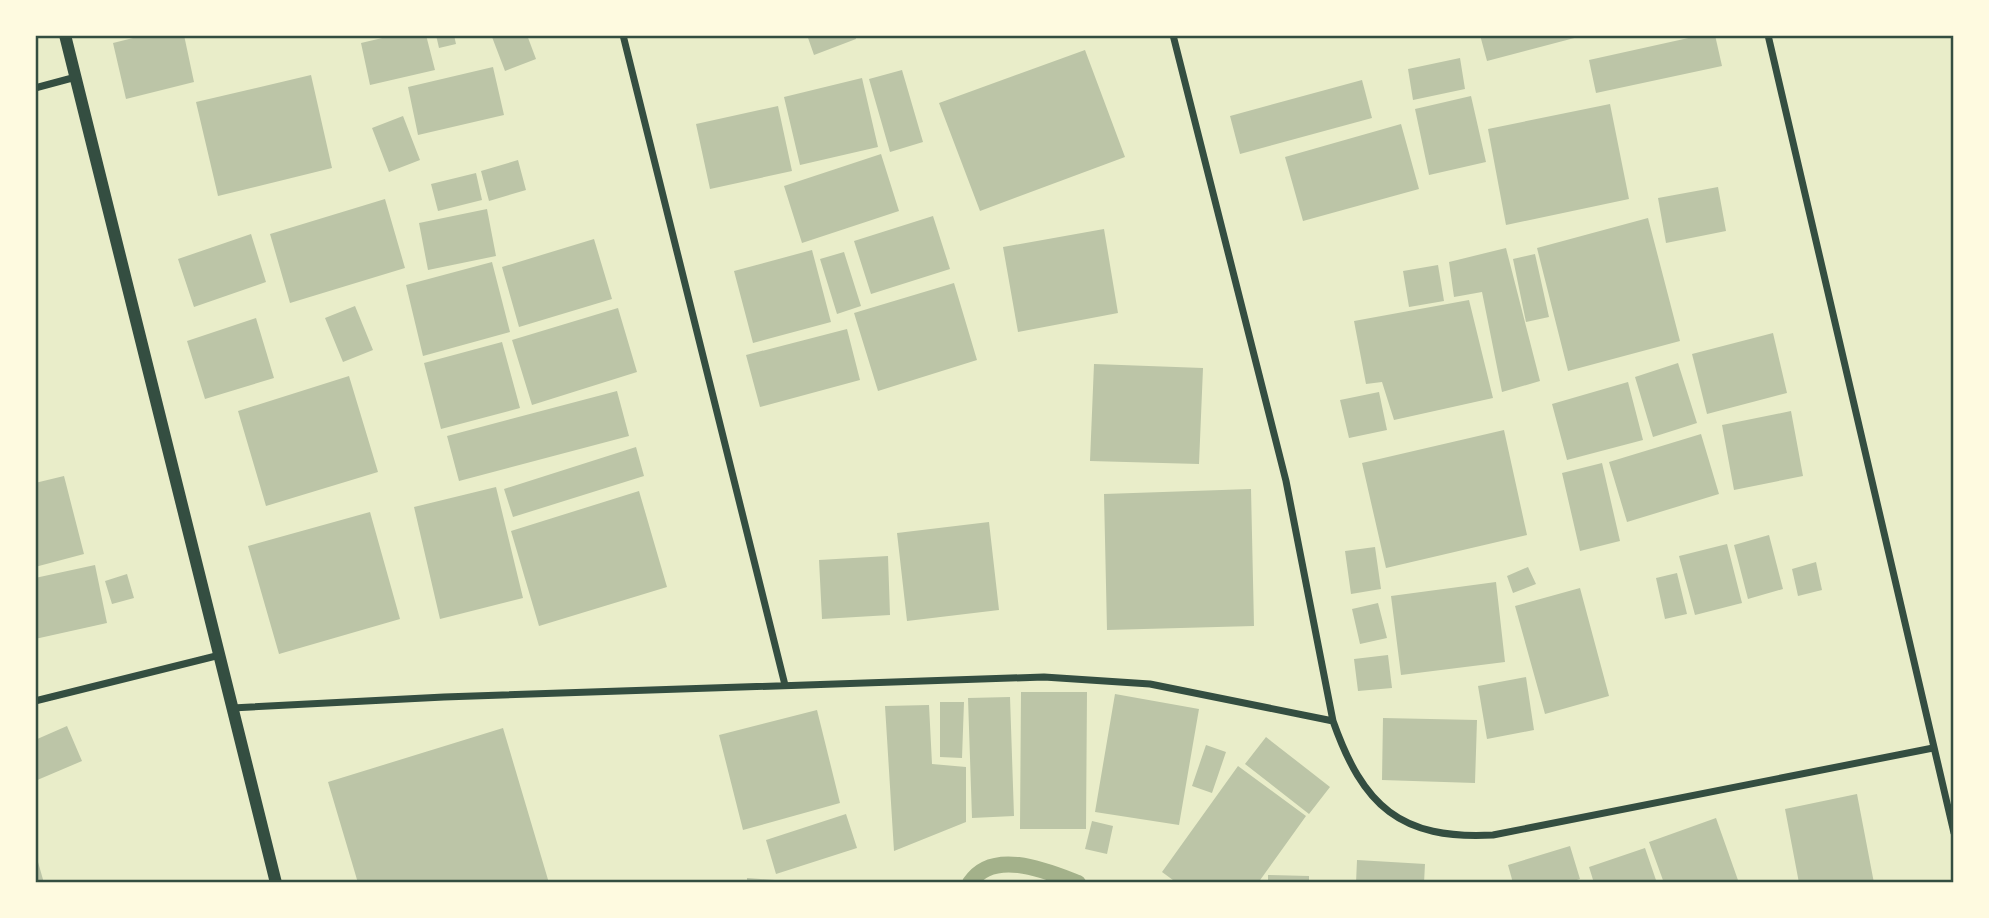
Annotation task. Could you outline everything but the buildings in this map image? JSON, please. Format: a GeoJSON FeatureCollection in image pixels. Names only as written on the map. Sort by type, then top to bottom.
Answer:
{"type":"FeatureCollection","features":[{"type":"Feature","properties":{"kind":"street"},"geometry":{"type":"LineString","coordinates":[[65,35],[276,883]]}},
{"type":"Feature","properties":{"kind":"street"},"geometry":{"type":"LineString","coordinates":[[623,35],[785,685]]}},
{"type":"Feature","properties":{"kind":"street"},"geometry":{"type":"LineString","coordinates":[[1173,35],[1286,481],[1333,721],[1348,763],[1367,791],[1392,814],[1424,831],[1457,837],[1493,835],[1933,748]]}},
{"type":"Feature","properties":{"kind":"street"},"geometry":{"type":"LineString","coordinates":[[1768,35],[1954,833]]}},
{"type":"Feature","properties":{"kind":"street"},"geometry":{"type":"LineString","coordinates":[[35,88],[77,77]]}},
{"type":"Feature","properties":{"kind":"street"},"geometry":{"type":"LineString","coordinates":[[35,701],[220,655]]}},
{"type":"Feature","properties":{"kind":"street"},"geometry":{"type":"LineString","coordinates":[[232,708],[444,696],[1044,677],[1150,684],[1333,721]]}},
{"type":"Feature","properties":{"kind":"waterway"},"geometry":{"type":"LineString","coordinates":[[970,883],[980,872],[1006,864],[1036,868],[1078,883]]}}]}
